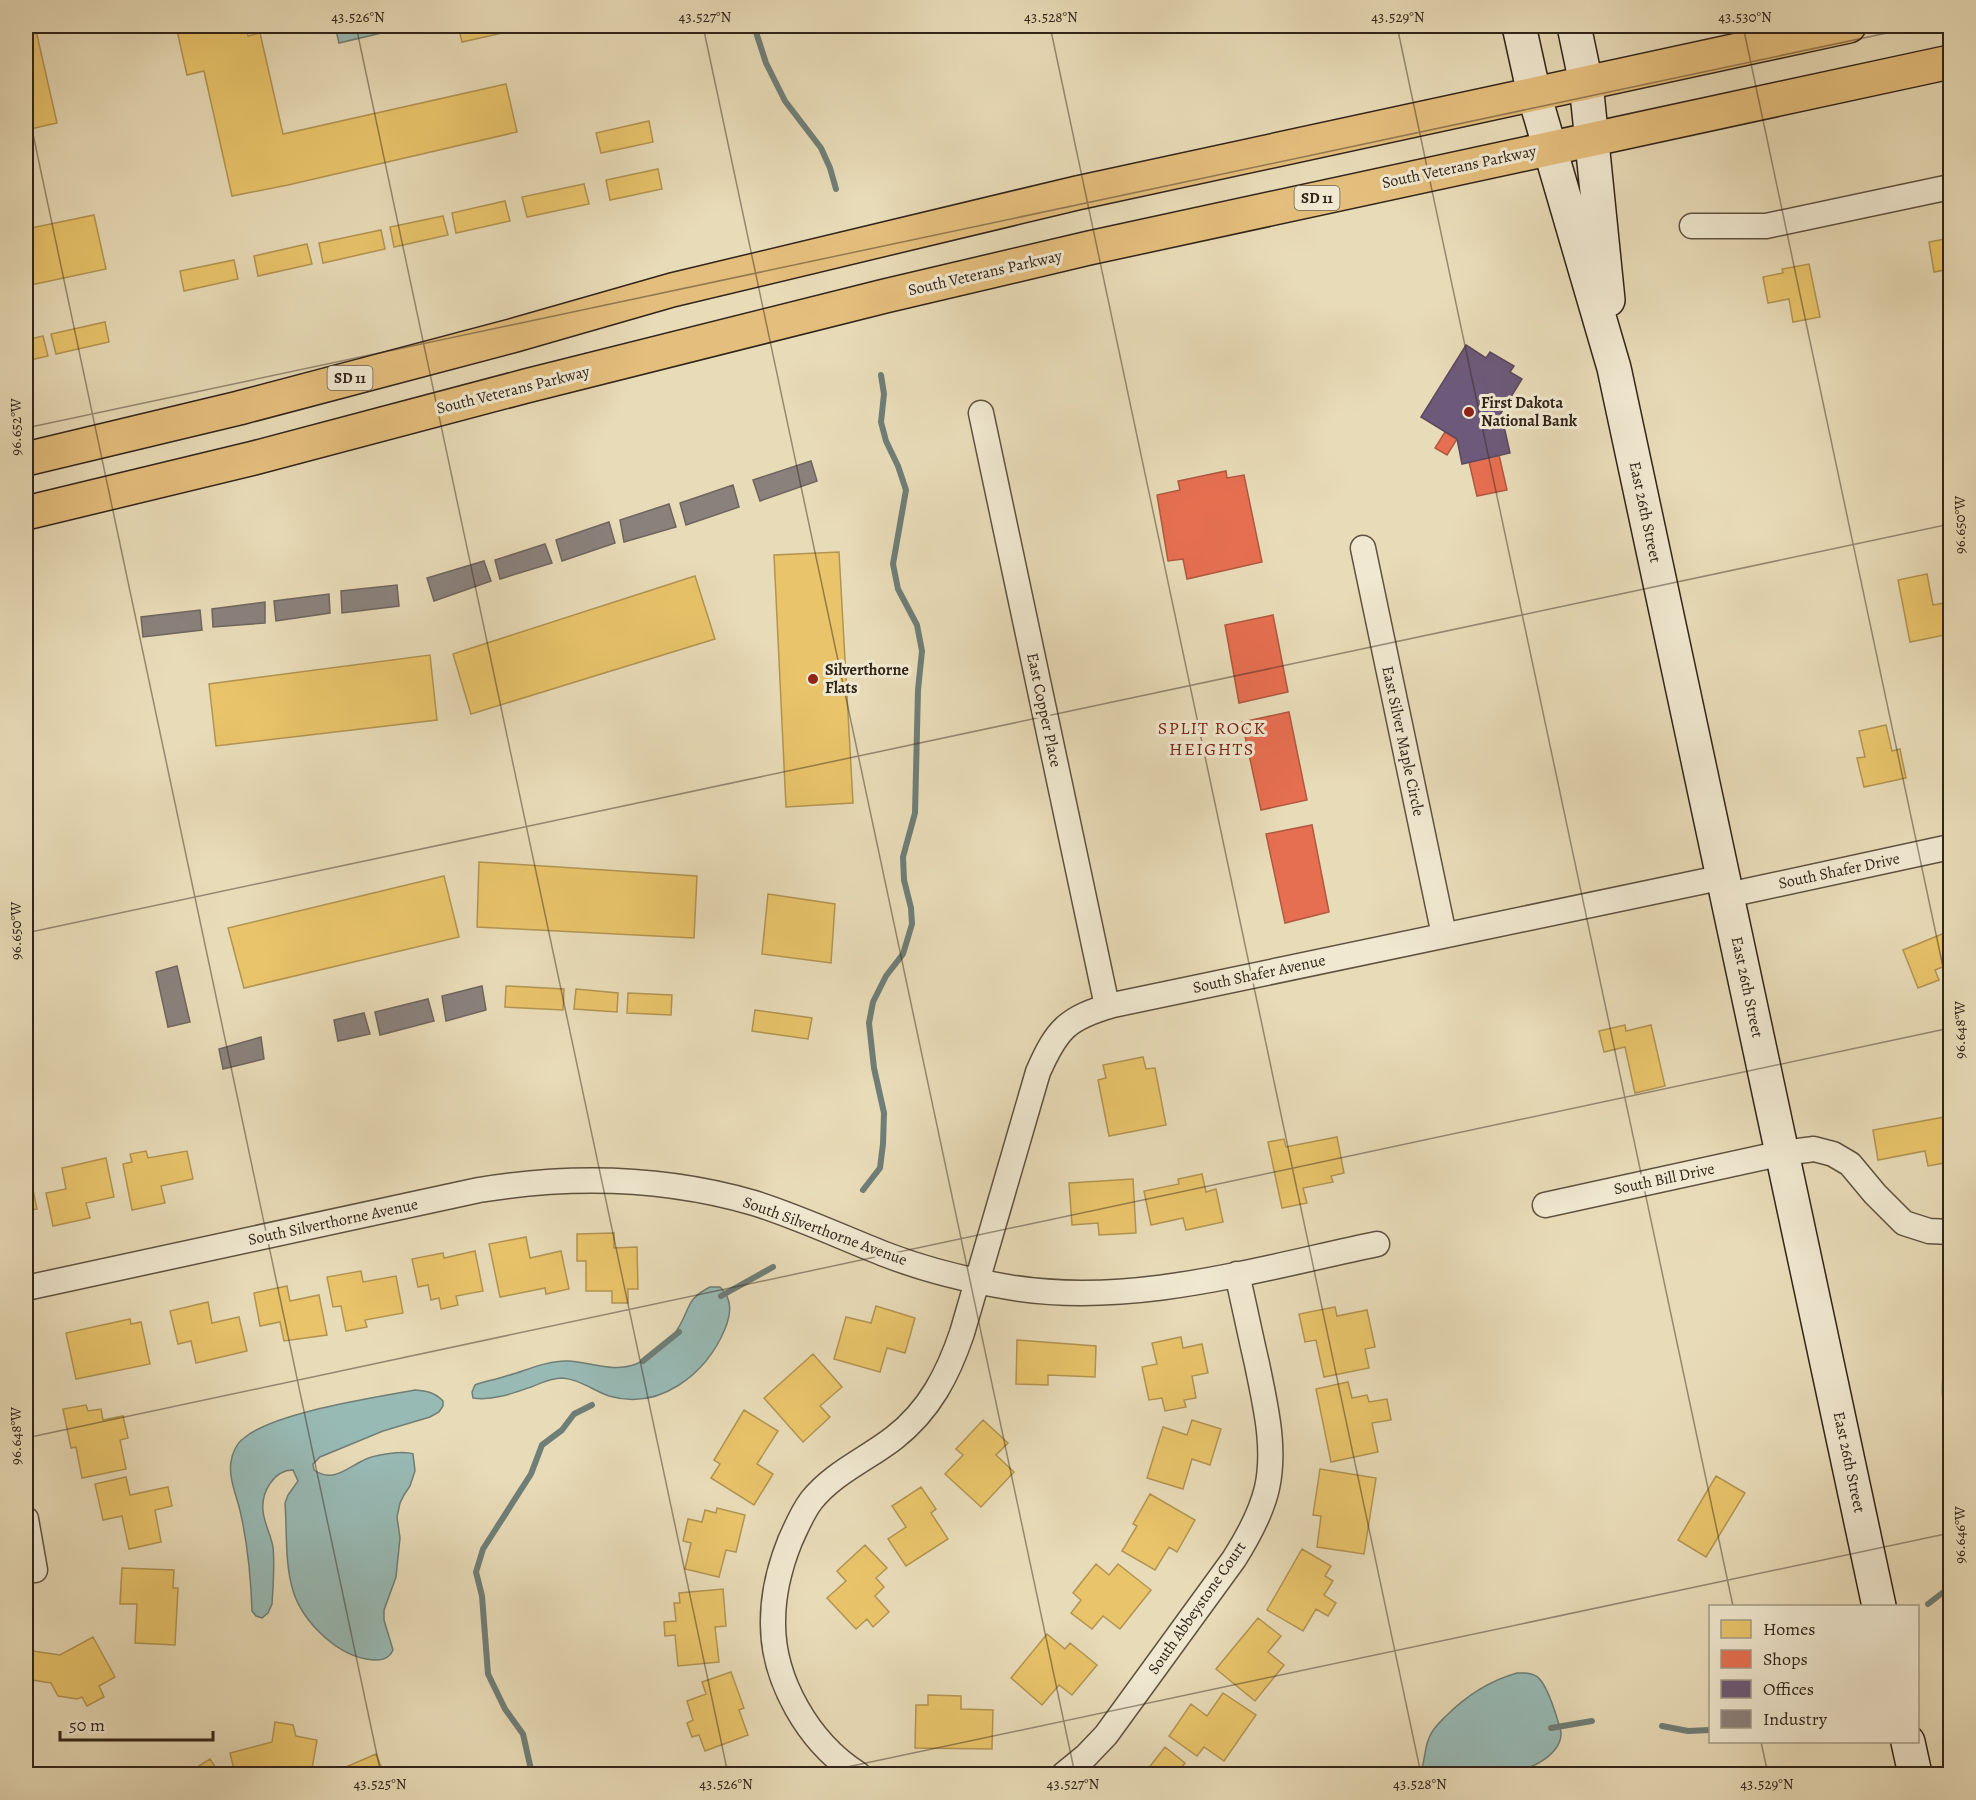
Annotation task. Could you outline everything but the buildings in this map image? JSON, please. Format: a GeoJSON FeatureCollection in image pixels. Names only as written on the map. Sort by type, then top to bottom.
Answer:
{"type":"FeatureCollection","features":[{"type":"Feature","properties":{"kind":"highway","name":"SD 11"},"geometry":{"type":"LineString","coordinates":[[26,459],[262,402],[672,290],[1077,193],[1849,26]]}},
{"type":"Feature","properties":{"kind":"highway","name":"South Veterans Parkway"},"geometry":{"type":"LineString","coordinates":[[26,513],[254,458],[526,386],[885,296],[1089,248],[1950,62]]}},
{"type":"Feature","properties":{"kind":"main road","name":"East 26th Street"},"geometry":{"type":"LineString","coordinates":[[1519,26],[1534,94],[1614,368],[1880,1605]]}},
{"type":"Feature","properties":{"kind":"main road","name":"East 26th Street"},"geometry":{"type":"LineString","coordinates":[[1574,26],[1586,83],[1602,226],[1614,368]]}},
{"type":"Feature","properties":{"kind":"main road"},"geometry":{"type":"LineString","coordinates":[[1908,1743],[1915,1774]]}},
{"type":"Feature","properties":{"kind":"street"},"geometry":{"type":"LineString","coordinates":[[1692,226],[1766,226],[1950,187]]}},
{"type":"Feature","properties":{"kind":"street","name":"East Copper Place"},"geometry":{"type":"LineString","coordinates":[[981,413],[1107,1006]]}},
{"type":"Feature","properties":{"kind":"street","name":"East Silver Maple Circle"},"geometry":{"type":"LineString","coordinates":[[1363,548],[1444,935]]}},
{"type":"Feature","properties":{"kind":"street","name":"South Shafer Drive"},"geometry":{"type":"LineString","coordinates":[[1726,886],[1950,847]]}},
{"type":"Feature","properties":{"kind":"street","name":"South Shafer Avenue"},"geometry":{"type":"LineString","coordinates":[[976,1281],[1038,1072],[1047,1051],[1066,1025],[1080,1016],[1107,1006],[1444,935],[1726,886]]}},
{"type":"Feature","properties":{"kind":"street","name":"South Bill Drive"},"geometry":{"type":"LineString","coordinates":[[1545,1205],[1814,1149],[1833,1154],[1850,1164],[1875,1194],[1904,1223],[1929,1231],[1950,1232]]}},
{"type":"Feature","properties":{"kind":"street","name":"South Silverthorne Avenue"},"geometry":{"type":"LineString","coordinates":[[26,1288],[479,1190],[542,1181],[649,1183],[719,1194],[788,1215],[922,1267],[1011,1288],[1047,1291],[1115,1292],[1184,1284],[1377,1244]]}},
{"type":"Feature","properties":{"kind":"street","name":"South Abbeystone Court"},"geometry":{"type":"LineString","coordinates":[[1064,1774],[1106,1735],[1234,1559],[1249,1535],[1259,1512],[1267,1487],[1270,1461],[1269,1435],[1266,1407],[1237,1274]]}},
{"type":"Feature","properties":{"kind":"street"},"geometry":{"type":"LineString","coordinates":[[858,1774],[838,1760],[821,1742],[792,1699],[782,1674],[775,1648],[772,1622],[779,1573],[794,1531],[811,1501],[838,1476],[894,1438],[926,1407],[938,1390],[951,1366],[976,1281]]}},
{"type":"Feature","properties":{"kind":"street"},"geometry":{"type":"LineString","coordinates":[[26,1519],[35,1570]]}},
{"type":"Feature","properties":{"kind":"water"},"geometry":{"type":"Polygon","coordinates":[[[335,26],[384,26],[386,32],[339,43],[335,26]]]}},
{"type":"Feature","properties":{"kind":"water"},"geometry":{"type":"Polygon","coordinates":[[[710,1287],[720,1287],[729,1302],[729,1318],[725,1329],[706,1361],[679,1385],[663,1393],[646,1398],[628,1399],[609,1396],[562,1378],[503,1396],[473,1398],[472,1392],[475,1385],[553,1362],[568,1361],[619,1367],[643,1361],[667,1343],[680,1325],[693,1299],[710,1287]]]}},
{"type":"Feature","properties":{"kind":"water"},"geometry":{"type":"Polygon","coordinates":[[[415,1390],[430,1392],[443,1401],[439,1412],[430,1417],[383,1431],[320,1457],[313,1464],[314,1470],[321,1474],[333,1475],[372,1457],[395,1453],[413,1454],[415,1471],[410,1486],[400,1503],[397,1517],[400,1538],[396,1577],[384,1610],[384,1620],[393,1650],[391,1654],[378,1660],[366,1659],[342,1650],[320,1633],[302,1611],[292,1587],[287,1556],[285,1503],[298,1481],[293,1470],[286,1471],[275,1478],[270,1483],[264,1497],[264,1516],[274,1554],[274,1576],[272,1604],[268,1613],[262,1618],[256,1616],[252,1611],[249,1563],[230,1468],[237,1445],[259,1429],[301,1413],[415,1390]]]}},
{"type":"Feature","properties":{"kind":"water"},"geometry":{"type":"Polygon","coordinates":[[[1517,1673],[1529,1673],[1536,1676],[1548,1693],[1561,1732],[1557,1747],[1552,1753],[1537,1764],[1522,1769],[1489,1768],[1470,1774],[1456,1775],[1420,1774],[1427,1742],[1438,1724],[1454,1708],[1479,1690],[1517,1673]]]}},
{"type":"Feature","properties":{"kind":"waterway"},"geometry":{"type":"LineString","coordinates":[[754,26],[766,63],[785,101],[821,148],[836,189]]}},
{"type":"Feature","properties":{"kind":"waterway"},"geometry":{"type":"LineString","coordinates":[[863,1190],[880,1168],[883,1144],[884,1113],[874,1068],[869,1023],[873,1002],[886,976],[903,954],[912,924],[911,908],[904,880],[903,857],[915,813],[918,690],[922,651],[917,625],[898,589],[893,564],[906,490],[886,441],[881,422],[884,394],[881,375]]}},
{"type":"Feature","properties":{"kind":"waterway"},"geometry":{"type":"LineString","coordinates":[[721,1296],[773,1267]]}},
{"type":"Feature","properties":{"kind":"waterway"},"geometry":{"type":"LineString","coordinates":[[643,1361],[679,1332]]}},
{"type":"Feature","properties":{"kind":"waterway"},"geometry":{"type":"LineString","coordinates":[[1950,1355],[1945,1383],[1945,1405],[1950,1434]]}},
{"type":"Feature","properties":{"kind":"waterway"},"geometry":{"type":"LineString","coordinates":[[532,1774],[523,1734],[505,1709],[488,1674],[482,1596],[476,1572],[483,1549],[531,1474],[542,1445],[562,1430],[574,1414],[592,1405]]}},
{"type":"Feature","properties":{"kind":"waterway"},"geometry":{"type":"LineString","coordinates":[[1928,1604],[1950,1587]]}},
{"type":"Feature","properties":{"kind":"waterway"},"geometry":{"type":"LineString","coordinates":[[1551,1728],[1592,1721]]}},
{"type":"Feature","properties":{"kind":"waterway"},"geometry":{"type":"LineString","coordinates":[[1662,1726],[1688,1731],[1709,1730]]}},
{"type":"Feature","properties":{"kind":"place","name":"First Dakota National Bank"},"geometry":{"type":"Point","coordinates":[1469,412]}},
{"type":"Feature","properties":{"kind":"place","name":"Silverthorne Flats"},"geometry":{"type":"Point","coordinates":[813,679]}},
{"type":"Feature","properties":{"kind":"district","name":"SPLIT ROCK HEIGHTS"},"geometry":{"type":"Point","coordinates":[1212,738]}}]}
